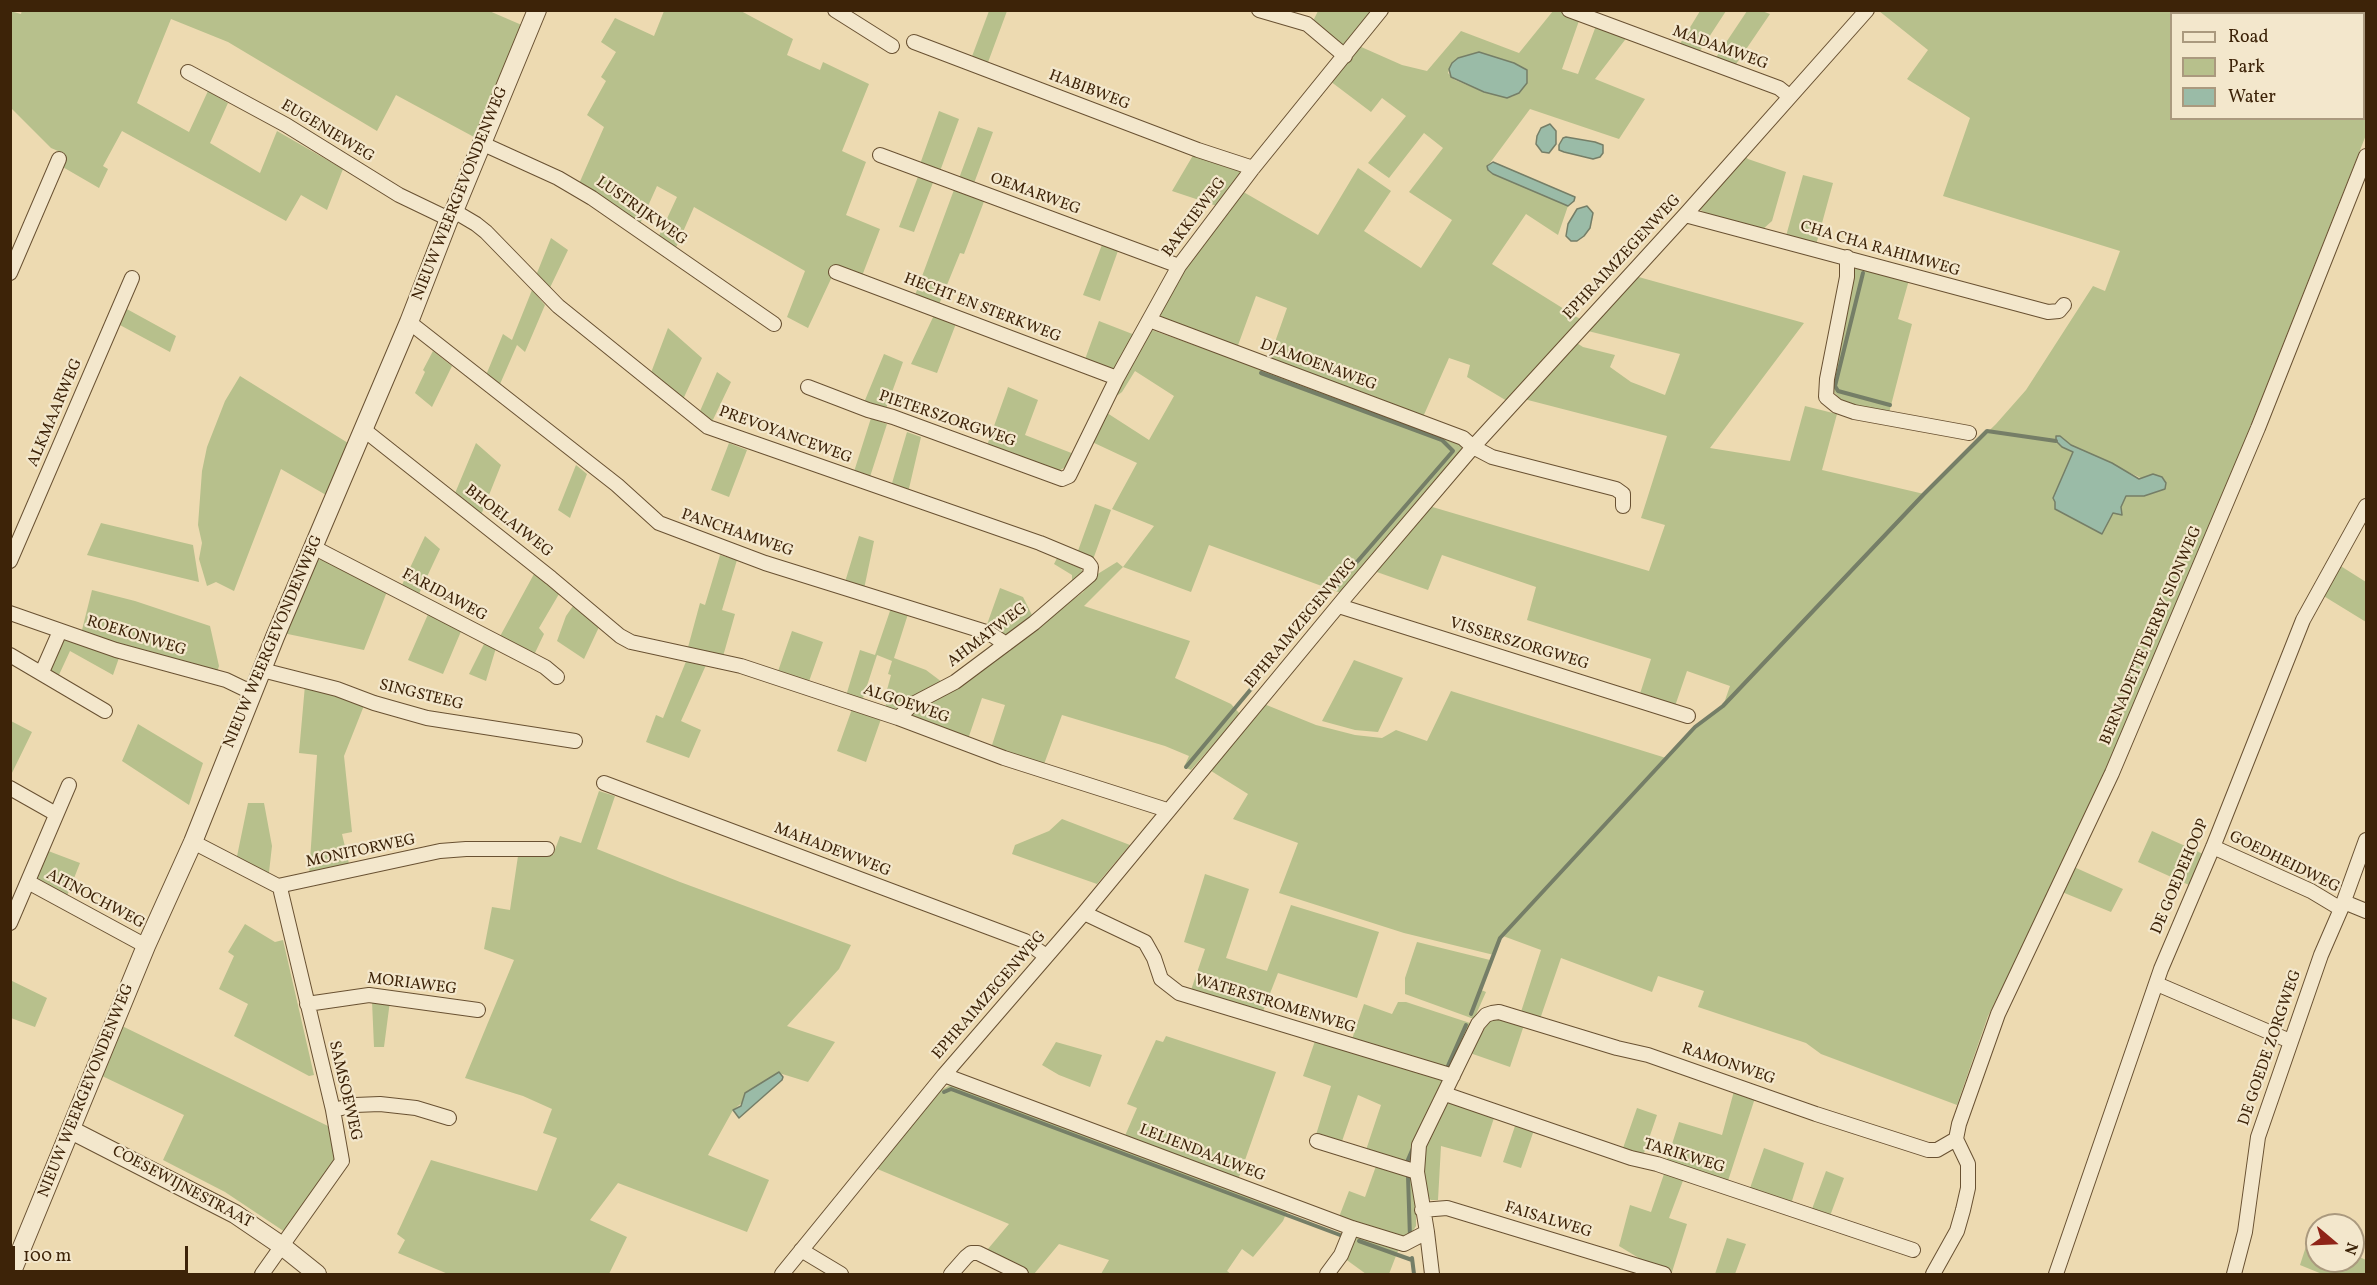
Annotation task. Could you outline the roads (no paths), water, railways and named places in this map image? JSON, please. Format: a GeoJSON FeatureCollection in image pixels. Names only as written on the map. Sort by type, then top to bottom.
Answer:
{"type":"FeatureCollection","features":[{"type":"Feature","properties":{"kind":"street","name":"NIEUW WEERGEVONDENWEG"},"geometry":{"type":"LineString","coordinates":[[11,1275],[146,946],[193,842],[262,670],[537,10]]}},
{"type":"Feature","properties":{"kind":"street"},"geometry":{"type":"LineString","coordinates":[[835,10],[892,46]]}},
{"type":"Feature","properties":{"kind":"street"},"geometry":{"type":"LineString","coordinates":[[1259,10],[1308,24],[1345,56]]}},
{"type":"Feature","properties":{"kind":"street","name":"BAKKIEWEG"},"geometry":{"type":"LineString","coordinates":[[1072,470],[1117,378],[1179,266],[1253,168],[1381,10]]}},
{"type":"Feature","properties":{"kind":"street","name":"MADAMWEG"},"geometry":{"type":"LineString","coordinates":[[1569,10],[1779,88],[1789,96]]}},
{"type":"Feature","properties":{"kind":"street","name":"EPHRAIMZEGENWEG"},"geometry":{"type":"LineString","coordinates":[[782,1275],[944,1075],[1084,913],[1167,810],[1473,447],[1685,215],[1867,10]]}},
{"type":"Feature","properties":{"kind":"street","name":"HABIBWEG"},"geometry":{"type":"LineString","coordinates":[[914,42],[1187,146],[1253,168]]}},
{"type":"Feature","properties":{"kind":"street","name":"EUGENIEWEG"},"geometry":{"type":"LineString","coordinates":[[188,72],[286,125],[407,199],[452,215]]}},
{"type":"Feature","properties":{"kind":"street","name":"LUSTRIJKWEG"},"geometry":{"type":"LineString","coordinates":[[481,143],[558,178],[592,198],[774,324]]}},
{"type":"Feature","properties":{"kind":"street","name":"OEMARWEG"},"geometry":{"type":"LineString","coordinates":[[880,155],[1179,266]]}},
{"type":"Feature","properties":{"kind":"street","name":"BERNADETTE DERBY SIONWEG"},"geometry":{"type":"LineString","coordinates":[[1956,1139],[1959,1124],[1998,1014],[2112,773],[2258,428],[2367,156]]}},
{"type":"Feature","properties":{"kind":"street"},"geometry":{"type":"LineString","coordinates":[[10,273],[59,159]]}},
{"type":"Feature","properties":{"kind":"street","name":"PREVOYANCEWEG"},"geometry":{"type":"LineString","coordinates":[[452,215],[476,224],[486,232],[558,306],[708,427],[1040,543],[1088,563],[1091,571]]}},
{"type":"Feature","properties":{"kind":"street","name":"CHA CHA RAHIMWEG"},"geometry":{"type":"LineString","coordinates":[[1685,215],[2048,312],[2060,311],[2064,305]]}},
{"type":"Feature","properties":{"kind":"street"},"geometry":{"type":"LineString","coordinates":[[1847,257],[1847,277],[1827,379],[1826,397],[1837,406],[1854,412],[1970,433]]}},
{"type":"Feature","properties":{"kind":"street","name":"HECHT EN STERKWEG"},"geometry":{"type":"LineString","coordinates":[[836,272],[1117,378]]}},
{"type":"Feature","properties":{"kind":"street","name":"ALKMAARWEG"},"geometry":{"type":"LineString","coordinates":[[10,561],[132,278]]}},
{"type":"Feature","properties":{"kind":"street","name":"DJAMOENAWEG"},"geometry":{"type":"LineString","coordinates":[[1149,320],[1463,438],[1473,447],[1492,457],[1616,489],[1623,494],[1623,506]]}},
{"type":"Feature","properties":{"kind":"street","name":"PANCHAMWEG"},"geometry":{"type":"LineString","coordinates":[[409,321],[617,485],[666,527],[765,563],[989,633],[1006,644]]}},
{"type":"Feature","properties":{"kind":"street","name":"PIETERSZORGWEG"},"geometry":{"type":"LineString","coordinates":[[808,387],[1062,479],[1069,476],[1072,470]]}},
{"type":"Feature","properties":{"kind":"street","name":"BHOELAIWEG"},"geometry":{"type":"LineString","coordinates":[[363,429],[551,578],[620,636],[631,642]]}},
{"type":"Feature","properties":{"kind":"street","name":"DE GOEDEHOOP"},"geometry":{"type":"LineString","coordinates":[[2056,1275],[2161,969],[2303,620],[2367,506]]}},
{"type":"Feature","properties":{"kind":"street","name":"FARIDAWEG"},"geometry":{"type":"LineString","coordinates":[[313,547],[537,663],[557,677]]}},
{"type":"Feature","properties":{"kind":"street","name":"AHMATWEG"},"geometry":{"type":"LineString","coordinates":[[898,718],[913,704],[955,682],[1059,604],[1090,575],[1091,571]]}},
{"type":"Feature","properties":{"kind":"street","name":"VISSERSZORGWEG"},"geometry":{"type":"LineString","coordinates":[[1339,606],[1688,716]]}},
{"type":"Feature","properties":{"kind":"street","name":"ROEKONWEG"},"geometry":{"type":"LineString","coordinates":[[10,613],[116,650],[226,680],[253,693]]}},
{"type":"Feature","properties":{"kind":"street"},"geometry":{"type":"LineString","coordinates":[[42,672],[60,631]]}},
{"type":"Feature","properties":{"kind":"street","name":"ALGOEWEG"},"geometry":{"type":"LineString","coordinates":[[631,642],[741,666],[898,718],[1004,758],[1167,810]]}},
{"type":"Feature","properties":{"kind":"street"},"geometry":{"type":"LineString","coordinates":[[10,655],[105,711]]}},
{"type":"Feature","properties":{"kind":"street","name":"SINGSTEEG"},"geometry":{"type":"LineString","coordinates":[[262,670],[337,689],[374,703],[427,718],[574,741]]}},
{"type":"Feature","properties":{"kind":"street","name":"MAHADEWWEG"},"geometry":{"type":"LineString","coordinates":[[604,783],[1025,941],[1046,956]]}},
{"type":"Feature","properties":{"kind":"street"},"geometry":{"type":"LineString","coordinates":[[10,923],[69,785]]}},
{"type":"Feature","properties":{"kind":"street"},"geometry":{"type":"LineString","coordinates":[[10,788],[56,814]]}},
{"type":"Feature","properties":{"kind":"street","name":"DE GOEDE ZORGWEG"},"geometry":{"type":"LineString","coordinates":[[2234,1275],[2245,1232],[2258,1137],[2321,955],[2367,840]]}},
{"type":"Feature","properties":{"kind":"street","name":"MONITORWEG"},"geometry":{"type":"LineString","coordinates":[[193,842],[278,886],[440,851],[547,849]]}},
{"type":"Feature","properties":{"kind":"street","name":"GOEDHEIDWEG"},"geometry":{"type":"LineString","coordinates":[[2212,847],[2342,906],[2367,911]]}},
{"type":"Feature","properties":{"kind":"street","name":"AITNOCHWEG"},"geometry":{"type":"LineString","coordinates":[[28,882],[146,946]]}},
{"type":"Feature","properties":{"kind":"street","name":"SAMSOEWEG"},"geometry":{"type":"LineString","coordinates":[[262,1275],[342,1164],[333,1110],[281,892]]}},
{"type":"Feature","properties":{"kind":"street","name":"WATERSTROMENWEG"},"geometry":{"type":"LineString","coordinates":[[1084,913],[1145,942],[1154,958],[1161,979],[1179,993],[1453,1077]]}},
{"type":"Feature","properties":{"kind":"street"},"geometry":{"type":"LineString","coordinates":[[2157,984],[2290,1041]]}},
{"type":"Feature","properties":{"kind":"street","name":"MORIAWEG"},"geometry":{"type":"LineString","coordinates":[[307,1004],[369,995],[478,1010]]}},
{"type":"Feature","properties":{"kind":"street","name":"RAMONWEG"},"geometry":{"type":"LineString","coordinates":[[1453,1077],[1478,1024],[1486,1015],[1499,1012],[1606,1045],[1648,1055],[1816,1114],[1928,1150],[1937,1150],[1956,1139]]}},
{"type":"Feature","properties":{"kind":"street","name":"LELIENDAALWEG"},"geometry":{"type":"LineString","coordinates":[[944,1075],[1352,1228],[1404,1244],[1427,1233]]}},
{"type":"Feature","properties":{"kind":"street"},"geometry":{"type":"LineString","coordinates":[[1432,1275],[1417,1172],[1419,1145],[1453,1077]]}},
{"type":"Feature","properties":{"kind":"street","name":"TARIKWEG"},"geometry":{"type":"LineString","coordinates":[[1445,1094],[1631,1158],[1657,1164],[1913,1250]]}},
{"type":"Feature","properties":{"kind":"street"},"geometry":{"type":"LineString","coordinates":[[333,1110],[355,1105],[380,1104],[416,1108],[449,1118]]}},
{"type":"Feature","properties":{"kind":"street","name":"COESEWIJNESTRAAT"},"geometry":{"type":"LineString","coordinates":[[71,1130],[235,1214],[282,1246],[317,1275]]}},
{"type":"Feature","properties":{"kind":"street"},"geometry":{"type":"LineString","coordinates":[[1933,1275],[1958,1231],[1968,1188],[1968,1164],[1956,1139]]}},
{"type":"Feature","properties":{"kind":"street"},"geometry":{"type":"LineString","coordinates":[[1317,1141],[1417,1172]]}},
{"type":"Feature","properties":{"kind":"street","name":"FAISALWEG"},"geometry":{"type":"LineString","coordinates":[[1422,1210],[1447,1208],[1664,1275]]}},
{"type":"Feature","properties":{"kind":"street"},"geometry":{"type":"LineString","coordinates":[[1327,1275],[1341,1255],[1352,1228]]}},
{"type":"Feature","properties":{"kind":"street"},"geometry":{"type":"LineString","coordinates":[[801,1250],[841,1275]]}},
{"type":"Feature","properties":{"kind":"street"},"geometry":{"type":"LineString","coordinates":[[951,1275],[971,1253],[978,1253],[1021,1275]]}},
{"type":"Feature","properties":{"kind":"water"},"geometry":{"type":"Polygon","coordinates":[[[1479,52],[1514,63],[1527,70],[1527,83],[1519,93],[1507,98],[1484,92],[1451,77],[1449,69],[1452,63],[1458,58],[1479,52]]]}},
{"type":"Feature","properties":{"kind":"water"},"geometry":{"type":"Polygon","coordinates":[[[1550,124],[1556,131],[1556,144],[1549,153],[1542,152],[1536,144],[1537,136],[1541,128],[1550,124]]]}},
{"type":"Feature","properties":{"kind":"water"},"geometry":{"type":"Polygon","coordinates":[[[1566,137],[1603,145],[1603,153],[1600,157],[1593,159],[1559,150],[1559,145],[1566,137]]]}},
{"type":"Feature","properties":{"kind":"water"},"geometry":{"type":"Polygon","coordinates":[[[1493,162],[1575,197],[1574,201],[1568,206],[1493,174],[1487,166],[1493,162]]]}},
{"type":"Feature","properties":{"kind":"water"},"geometry":{"type":"Polygon","coordinates":[[[1587,206],[1593,213],[1590,228],[1577,241],[1571,241],[1566,236],[1568,224],[1577,209],[1587,206]]]}},
{"type":"Feature","properties":{"kind":"water"},"geometry":{"type":"Polygon","coordinates":[[[2056,436],[2060,436],[2071,445],[2112,463],[2139,479],[2153,474],[2162,477],[2166,483],[2165,489],[2144,496],[2126,496],[2121,507],[2122,515],[2113,513],[2102,534],[2055,509],[2053,498],[2073,452],[2062,447],[2056,441],[2056,436]]]}},
{"type":"Feature","properties":{"kind":"water"},"geometry":{"type":"Polygon","coordinates":[[[779,1072],[783,1077],[782,1080],[739,1118],[733,1110],[741,1106],[745,1093],[779,1072]]]}},
{"type":"Feature","properties":{"kind":"waterway"},"geometry":{"type":"LineString","coordinates":[[1863,273],[1835,386],[1838,391],[1890,405]]}},
{"type":"Feature","properties":{"kind":"waterway"},"geometry":{"type":"LineString","coordinates":[[1261,373],[1442,440],[1453,451],[1337,585]]}},
{"type":"Feature","properties":{"kind":"waterway"},"geometry":{"type":"LineString","coordinates":[[1471,1014],[1500,938],[1695,727],[1723,706],[1924,494],[1987,431],[2056,441]]}},
{"type":"Feature","properties":{"kind":"waterway"},"geometry":{"type":"LineString","coordinates":[[1186,767],[1251,689]]}},
{"type":"Feature","properties":{"kind":"waterway"},"geometry":{"type":"LineString","coordinates":[[1447,1068],[1466,1025]]}},
{"type":"Feature","properties":{"kind":"waterway"},"geometry":{"type":"LineString","coordinates":[[944,1092],[951,1089],[1340,1235]]}},
{"type":"Feature","properties":{"kind":"waterway"},"geometry":{"type":"LineString","coordinates":[[1407,1162],[1413,1148]]}},
{"type":"Feature","properties":{"kind":"waterway"},"geometry":{"type":"LineString","coordinates":[[1408,1176],[1410,1238]]}},
{"type":"Feature","properties":{"kind":"waterway"},"geometry":{"type":"LineString","coordinates":[[1359,1241],[1412,1260]]}},
{"type":"Feature","properties":{"kind":"waterway"},"geometry":{"type":"LineString","coordinates":[[1412,1258],[1414,1274]]}}]}
